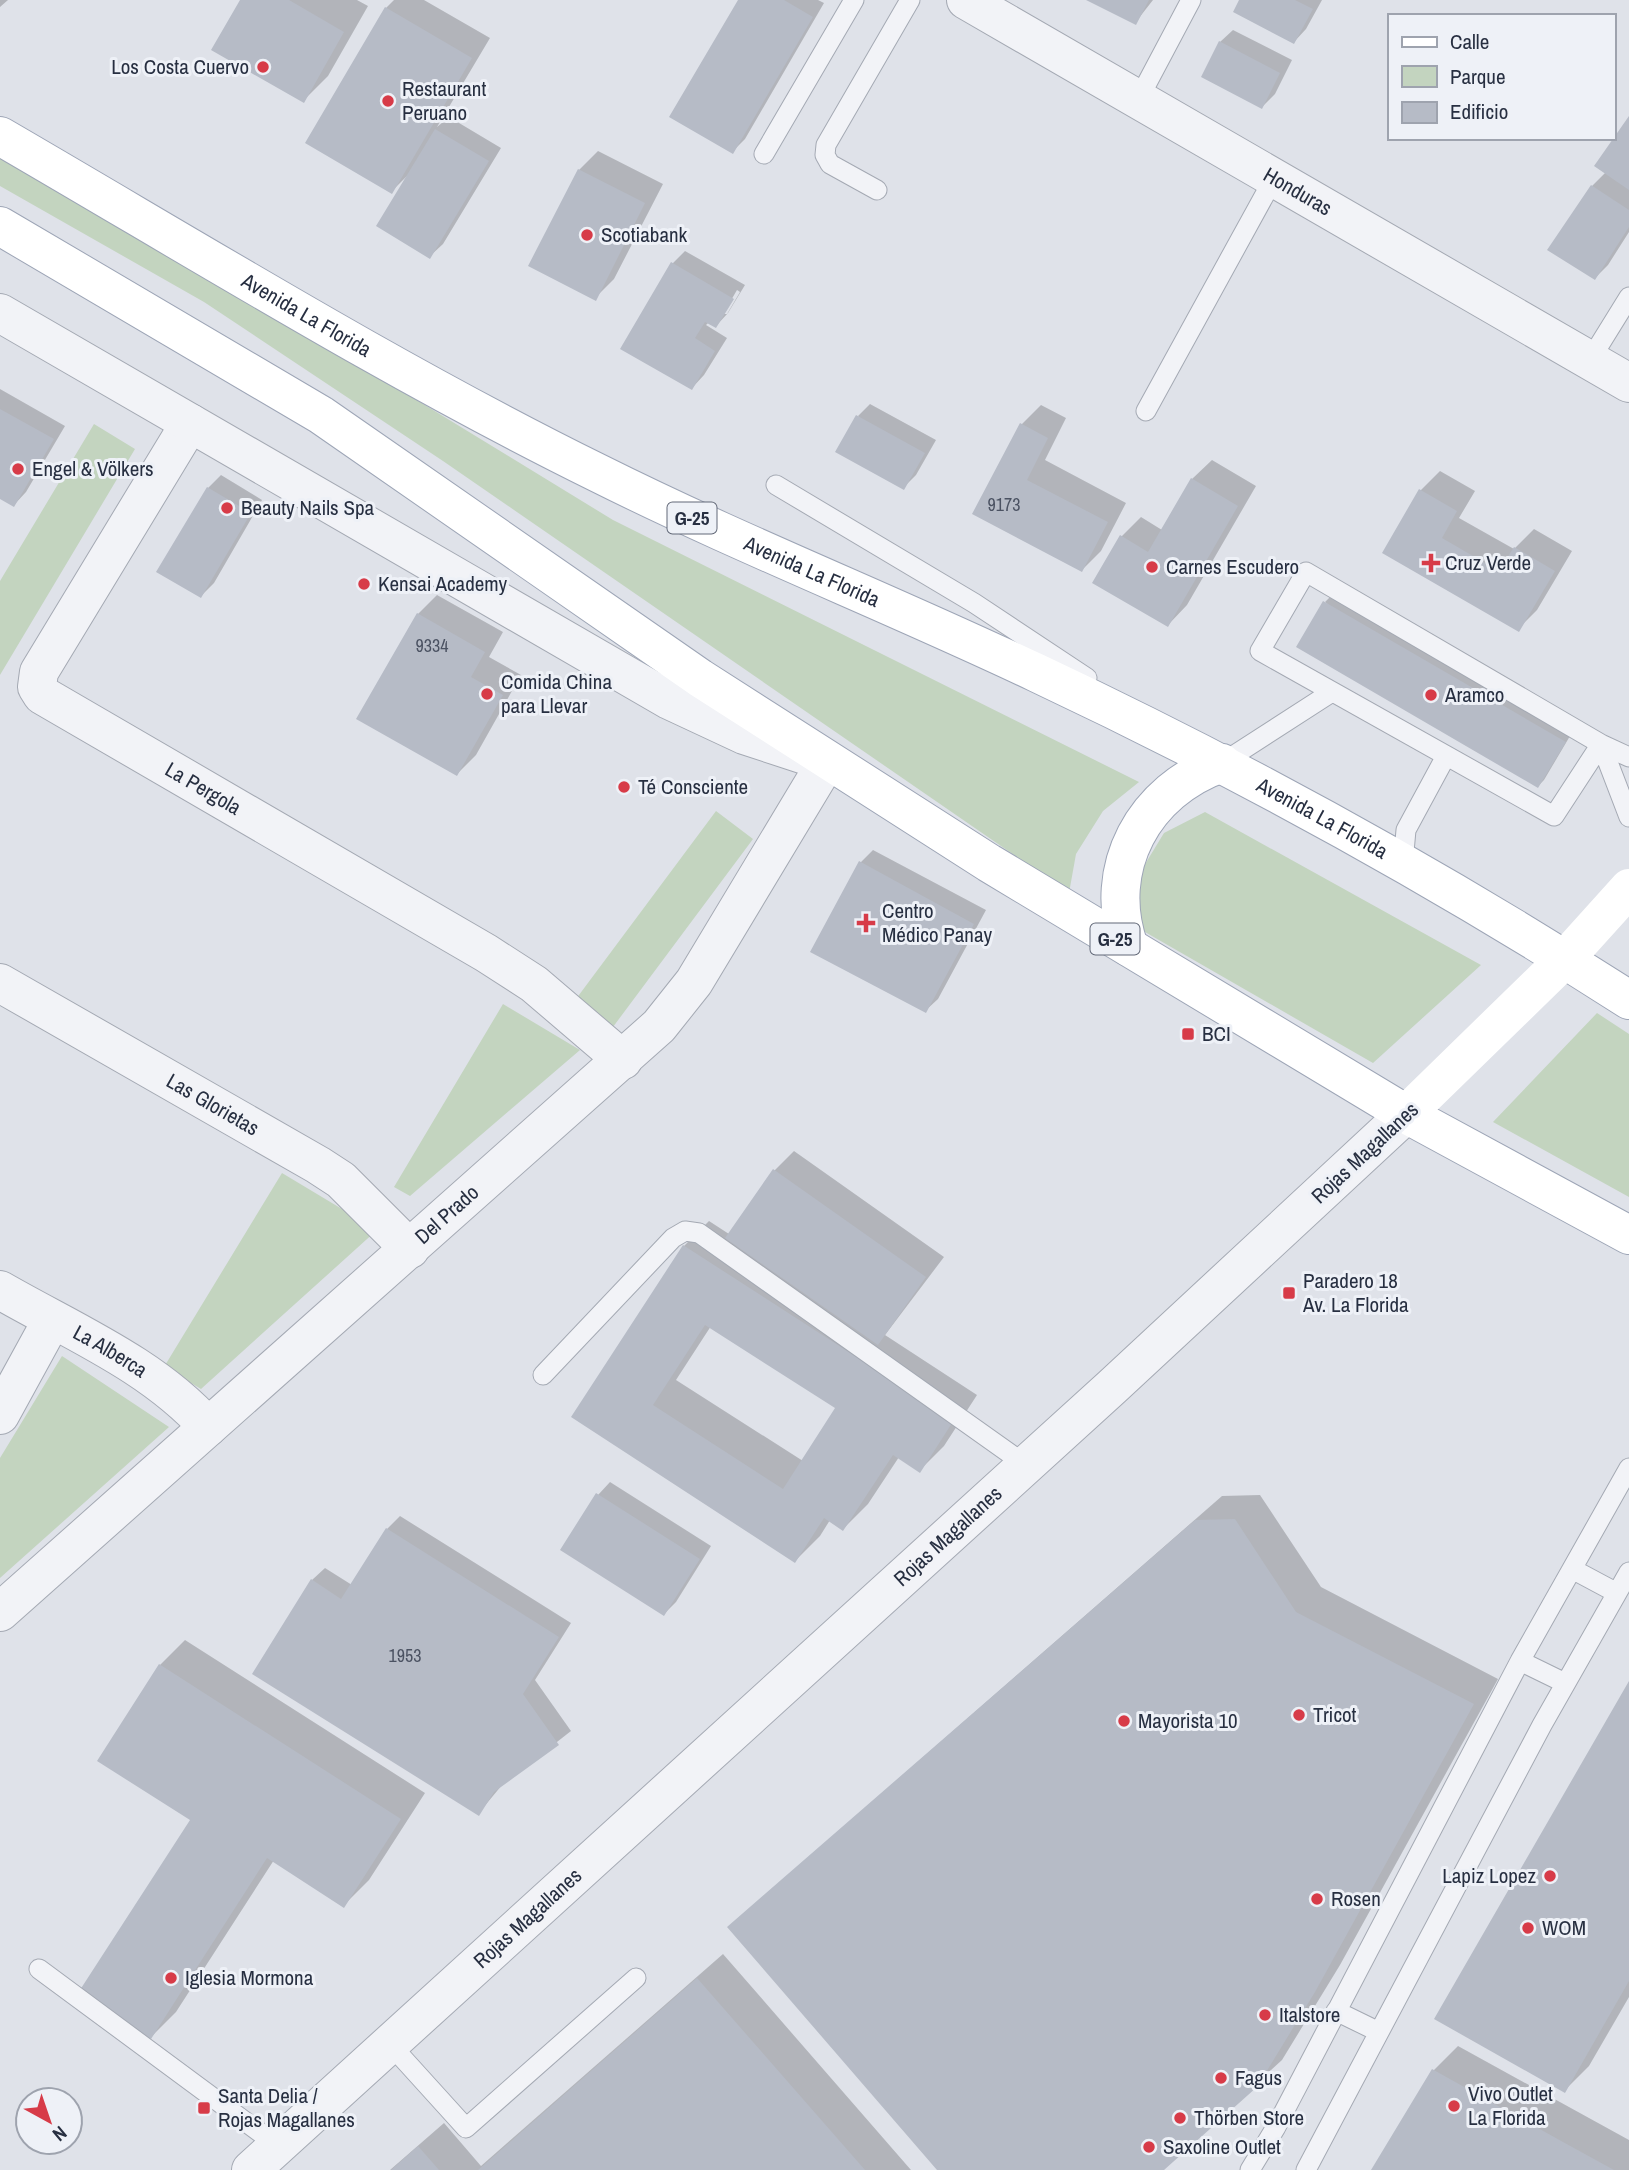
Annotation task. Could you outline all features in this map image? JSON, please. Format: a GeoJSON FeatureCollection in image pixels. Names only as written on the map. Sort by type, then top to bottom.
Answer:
{"type":"FeatureCollection","features":[{"type":"Feature","properties":{"kind":"main road","name":"Avenida La Florida"},"geometry":{"type":"LineString","coordinates":[[0,136],[411,375],[597,473],[728,535],[914,615],[1222,763],[1403,863],[1629,1000]]}},
{"type":"Feature","properties":{"kind":"main road","name":"G-25"},"geometry":{"type":"LineString","coordinates":[[0,226],[321,415],[827,761],[1406,1114],[1629,1235]]}},
{"type":"Feature","properties":{"kind":"main road"},"geometry":{"type":"LineString","coordinates":[[1129,947],[1121,918],[1120,887],[1126,857],[1139,828],[1168,793],[1193,775],[1222,763]]}},
{"type":"Feature","properties":{"kind":"main road","name":"Rojas Magallanes"},"geometry":{"type":"LineString","coordinates":[[1406,1114],[1565,959],[1629,888]]}},
{"type":"Feature","properties":{"kind":"street","name":"Honduras"},"geometry":{"type":"LineString","coordinates":[[966,0],[1629,383]]}},
{"type":"Feature","properties":{"kind":"street"},"geometry":{"type":"LineString","coordinates":[[0,313],[669,700],[744,735],[827,761]]}},
{"type":"Feature","properties":{"kind":"street","name":"La Pergola"},"geometry":{"type":"LineString","coordinates":[[190,423],[39,672],[37,687],[42,695],[486,953],[534,984],[623,1060]]}},
{"type":"Feature","properties":{"kind":"street","name":"Del Prado"},"geometry":{"type":"LineString","coordinates":[[0,1612],[659,1026],[694,982],[827,761]]}},
{"type":"Feature","properties":{"kind":"street","name":"Las Glorietas"},"geometry":{"type":"LineString","coordinates":[[0,983],[318,1165],[341,1180],[410,1249]]}},
{"type":"Feature","properties":{"kind":"street","name":"Rojas Magallanes"},"geometry":{"type":"LineString","coordinates":[[264,2158],[1026,1465],[1406,1114]]}},
{"type":"Feature","properties":{"kind":"street","name":"La Alberca"},"geometry":{"type":"LineString","coordinates":[[0,1290],[159,1381],[192,1409],[208,1427]]}},
{"type":"Feature","properties":{"kind":"street"},"geometry":{"type":"LineString","coordinates":[[0,1415],[52,1320]]}},
{"type":"Feature","properties":{"kind":"lane"},"geometry":{"type":"LineString","coordinates":[[764,154],[854,0]]}},
{"type":"Feature","properties":{"kind":"lane"},"geometry":{"type":"LineString","coordinates":[[877,190],[830,164],[825,155],[826,145],[910,0]]}},
{"type":"Feature","properties":{"kind":"lane"},"geometry":{"type":"LineString","coordinates":[[1138,100],[1191,0]]}},
{"type":"Feature","properties":{"kind":"lane"},"geometry":{"type":"LineString","coordinates":[[1146,411],[1274,177]]}},
{"type":"Feature","properties":{"kind":"lane"},"geometry":{"type":"LineString","coordinates":[[1590,360],[1629,297]]}},
{"type":"Feature","properties":{"kind":"lane"},"geometry":{"type":"LineString","coordinates":[[776,485],[974,603],[1034,646],[1222,763],[1332,692]]}},
{"type":"Feature","properties":{"kind":"lane"},"geometry":{"type":"LineString","coordinates":[[1601,744],[1554,817],[1260,651],[1306,572],[1601,744],[1629,757]]}},
{"type":"Feature","properties":{"kind":"lane"},"geometry":{"type":"LineString","coordinates":[[1601,744],[1629,817]]}},
{"type":"Feature","properties":{"kind":"lane"},"geometry":{"type":"LineString","coordinates":[[1403,863],[1406,830],[1446,756]]}},
{"type":"Feature","properties":{"kind":"lane"},"geometry":{"type":"LineString","coordinates":[[543,1375],[673,1238],[685,1231],[699,1233],[1026,1465]]}},
{"type":"Feature","properties":{"kind":"lane"},"geometry":{"type":"LineString","coordinates":[[1250,2170],[1276,2127],[1520,1661],[1626,1478]]}},
{"type":"Feature","properties":{"kind":"lane"},"geometry":{"type":"LineString","coordinates":[[1574,1570],[1617,1593]]}},
{"type":"Feature","properties":{"kind":"lane"},"geometry":{"type":"LineString","coordinates":[[1306,2170],[1565,1683],[1629,1572]]}},
{"type":"Feature","properties":{"kind":"lane"},"geometry":{"type":"LineString","coordinates":[[1520,1661],[1565,1683]]}},
{"type":"Feature","properties":{"kind":"lane"},"geometry":{"type":"LineString","coordinates":[[39,1969],[264,2158]]}},
{"type":"Feature","properties":{"kind":"lane"},"geometry":{"type":"LineString","coordinates":[[389,2043],[466,2128],[636,1978]]}},
{"type":"Feature","properties":{"kind":"lane"},"geometry":{"type":"LineString","coordinates":[[1336,2011],[1379,2032]]}},
{"type":"Feature","properties":{"kind":"green space"},"geometry":{"type":"Polygon","coordinates":[[[0,154],[248,297],[613,520],[1139,782],[1103,811],[1076,854],[1069,893],[443,461],[204,302],[0,186],[0,154]]]}},
{"type":"Feature","properties":{"kind":"green space"},"geometry":{"type":"Polygon","coordinates":[[[94,424],[135,449],[0,675],[0,581],[94,424]]]}},
{"type":"Feature","properties":{"kind":"green space"},"geometry":{"type":"Polygon","coordinates":[[[716,811],[753,839],[613,1027],[576,999],[716,811]]]}},
{"type":"Feature","properties":{"kind":"green space"},"geometry":{"type":"Polygon","coordinates":[[[1205,812],[1481,965],[1373,1063],[1138,928],[1139,874],[1164,833],[1205,812]]]}},
{"type":"Feature","properties":{"kind":"green space"},"geometry":{"type":"Polygon","coordinates":[[[503,1004],[580,1050],[410,1196],[394,1187],[503,1004]]]}},
{"type":"Feature","properties":{"kind":"green space"},"geometry":{"type":"Polygon","coordinates":[[[1597,1013],[1629,1034],[1629,1197],[1493,1122],[1597,1013]]]}},
{"type":"Feature","properties":{"kind":"green space"},"geometry":{"type":"Polygon","coordinates":[[[282,1173],[377,1230],[201,1389],[164,1367],[282,1173]]]}},
{"type":"Feature","properties":{"kind":"green space"},"geometry":{"type":"Polygon","coordinates":[[[62,1356],[169,1427],[0,1578],[0,1458],[62,1356]]]}},
{"type":"Feature","properties":{"kind":"building"},"geometry":{"type":"Polygon","coordinates":[[[240,0],[289,0],[344,32],[304,103],[211,50],[240,0]]]}},
{"type":"Feature","properties":{"kind":"building"},"geometry":{"type":"Polygon","coordinates":[[[738,0],[784,0],[813,17],[733,154],[669,117],[738,0]]]}},
{"type":"Feature","properties":{"kind":"building"},"geometry":{"type":"Polygon","coordinates":[[[1086,0],[1149,0],[1136,25],[1086,0]]]}},
{"type":"Feature","properties":{"kind":"building"},"geometry":{"type":"Polygon","coordinates":[[[1239,0],[1295,0],[1313,9],[1294,44],[1233,12],[1239,0]]]}},
{"type":"Feature","properties":{"kind":"building","name":"Restaurant Peruano"},"geometry":{"type":"Polygon","coordinates":[[[385,7],[472,58],[392,194],[305,143],[385,7]]]}},
{"type":"Feature","properties":{"kind":"building"},"geometry":{"type":"Polygon","coordinates":[[[1219,41],[1280,73],[1262,109],[1201,77],[1219,41]]]}},
{"type":"Feature","properties":{"kind":"building"},"geometry":{"type":"Polygon","coordinates":[[[1629,116],[1629,190],[1594,166],[1612,140],[1615,140],[1629,116]]]}},
{"type":"Feature","properties":{"kind":"building"},"geometry":{"type":"Polygon","coordinates":[[[435,129],[489,161],[430,259],[376,226],[435,129]]]}},
{"type":"Feature","properties":{"kind":"building","name":"Scotiabank"},"geometry":{"type":"Polygon","coordinates":[[[578,169],[645,203],[596,301],[528,266],[578,169]]]}},
{"type":"Feature","properties":{"kind":"building"},"geometry":{"type":"Polygon","coordinates":[[[1591,185],[1629,210],[1629,227],[1595,280],[1547,250],[1591,185]]]}},
{"type":"Feature","properties":{"kind":"building"},"geometry":{"type":"Polygon","coordinates":[[[671,262],[734,299],[716,328],[705,322],[695,338],[715,351],[692,390],[620,349],[671,262]]]}},
{"type":"Feature","properties":{"kind":"building","name":"Engel & Völkers"},"geometry":{"type":"Polygon","coordinates":[[[0,409],[54,439],[14,507],[0,499],[0,409]]]}},
{"type":"Feature","properties":{"kind":"building"},"geometry":{"type":"Polygon","coordinates":[[[856,415],[925,453],[904,490],[835,452],[856,415]]]}},
{"type":"Feature","properties":{"kind":"building"},"geometry":{"type":"Polygon","coordinates":[[[1020,423],[1048,438],[1027,480],[1108,522],[1082,572],[972,514],[1020,423]]]}},
{"type":"Feature","properties":{"kind":"building","name":"Carnes Escudero"},"geometry":{"type":"Polygon","coordinates":[[[1191,478],[1238,506],[1168,627],[1092,583],[1120,535],[1148,552],[1191,478]]]}},
{"type":"Feature","properties":{"kind":"building"},"geometry":{"type":"Polygon","coordinates":[[[207,487],[251,513],[201,598],[156,572],[207,487]]]}},
{"type":"Feature","properties":{"kind":"building"},"geometry":{"type":"Polygon","coordinates":[[[1419,489],[1457,511],[1442,538],[1499,571],[1514,547],[1555,571],[1519,632],[1382,553],[1419,489]]]}},
{"type":"Feature","properties":{"kind":"building","name":"Aramco"},"geometry":{"type":"Polygon","coordinates":[[[1323,601],[1566,742],[1538,788],[1296,647],[1323,601]]]}},
{"type":"Feature","properties":{"kind":"building"},"geometry":{"type":"Polygon","coordinates":[[[417,613],[485,652],[471,677],[503,695],[457,776],[356,719],[417,613]]]}},
{"type":"Feature","properties":{"kind":"building"},"geometry":{"type":"Polygon","coordinates":[[[859,861],[974,924],[926,1013],[810,952],[859,861]]]}},
{"type":"Feature","properties":{"kind":"building"},"geometry":{"type":"Polygon","coordinates":[[[773,1169],[926,1277],[878,1345],[725,1238],[773,1169]]]}},
{"type":"Feature","properties":{"kind":"building"},"geometry":{"type":"Polygon","coordinates":[[[683,1245],[954,1420],[920,1473],[893,1455],[843,1531],[824,1518],[795,1563],[571,1417],[683,1245]],[[705,1325],[653,1405],[783,1489],[835,1408],[705,1325]]]}},
{"type":"Feature","properties":{"kind":"building"},"geometry":{"type":"Polygon","coordinates":[[[596,1493],[700,1559],[664,1616],[560,1550],[596,1493]]]}},
{"type":"Feature","properties":{"kind":"building"},"geometry":{"type":"Polygon","coordinates":[[[1235,1519],[1296,1612],[1474,1704],[1315,1992],[1257,2087],[1164,2170],[937,2170],[727,1927],[1195,1520],[1235,1519]]]}},
{"type":"Feature","properties":{"kind":"building"},"geometry":{"type":"Polygon","coordinates":[[[386,1528],[559,1637],[523,1694],[559,1745],[494,1792],[479,1816],[252,1674],[311,1579],[341,1599],[386,1528]]]}},
{"type":"Feature","properties":{"kind":"building"},"geometry":{"type":"Polygon","coordinates":[[[159,1664],[401,1819],[344,1908],[267,1858],[151,2039],[78,1993],[190,1820],[97,1761],[159,1664]]]}},
{"type":"Feature","properties":{"kind":"building"},"geometry":{"type":"Polygon","coordinates":[[[1629,1681],[1629,1981],[1565,2093],[1434,2019],[1629,1681]]]}},
{"type":"Feature","properties":{"kind":"building"},"geometry":{"type":"Polygon","coordinates":[[[697,1978],[865,2170],[478,2170],[697,1978]]]}},
{"type":"Feature","properties":{"kind":"building","name":"Vivo Outlet La Florida"},"geometry":{"type":"Polygon","coordinates":[[[1432,2069],[1563,2142],[1614,2170],[1371,2170],[1432,2069]]]}},
{"type":"Feature","properties":{"kind":"building"},"geometry":{"type":"Polygon","coordinates":[[[418,2146],[439,2170],[391,2170],[418,2146]]]}},
{"type":"Feature","properties":{"kind":"place","name":"Los Costa Cuervo"},"geometry":{"type":"Point","coordinates":[263,67]}},
{"type":"Feature","properties":{"kind":"place","name":"Restaurant Peruano"},"geometry":{"type":"Point","coordinates":[388,101]}},
{"type":"Feature","properties":{"kind":"place","name":"Scotiabank"},"geometry":{"type":"Point","coordinates":[587,235]}},
{"type":"Feature","properties":{"kind":"place","name":"Engel & Völkers"},"geometry":{"type":"Point","coordinates":[18,469]}},
{"type":"Feature","properties":{"kind":"place","name":"Beauty Nails Spa"},"geometry":{"type":"Point","coordinates":[227,508]}},
{"type":"Feature","properties":{"kind":"place","name":"Cruz Verde"},"geometry":{"type":"Point","coordinates":[1431,563]}},
{"type":"Feature","properties":{"kind":"place","name":"Carnes Escudero"},"geometry":{"type":"Point","coordinates":[1152,567]}},
{"type":"Feature","properties":{"kind":"place","name":"Kensai Academy"},"geometry":{"type":"Point","coordinates":[364,584]}},
{"type":"Feature","properties":{"kind":"place","name":"Comida China para Llevar"},"geometry":{"type":"Point","coordinates":[487,694]}},
{"type":"Feature","properties":{"kind":"place","name":"Aramco"},"geometry":{"type":"Point","coordinates":[1431,695]}},
{"type":"Feature","properties":{"kind":"place","name":"Té Consciente"},"geometry":{"type":"Point","coordinates":[624,787]}},
{"type":"Feature","properties":{"kind":"place","name":"Centro Médico Panay"},"geometry":{"type":"Point","coordinates":[866,923]}},
{"type":"Feature","properties":{"kind":"place","name":"BCI"},"geometry":{"type":"Point","coordinates":[1188,1034]}},
{"type":"Feature","properties":{"kind":"place","name":"Paradero 18 Av. La Florida"},"geometry":{"type":"Point","coordinates":[1289,1293]}},
{"type":"Feature","properties":{"kind":"place","name":"Tricot"},"geometry":{"type":"Point","coordinates":[1299,1715]}},
{"type":"Feature","properties":{"kind":"place","name":"Mayorista 10"},"geometry":{"type":"Point","coordinates":[1124,1721]}},
{"type":"Feature","properties":{"kind":"place","name":"Lapiz Lopez"},"geometry":{"type":"Point","coordinates":[1550,1876]}},
{"type":"Feature","properties":{"kind":"place","name":"Rosen"},"geometry":{"type":"Point","coordinates":[1317,1899]}},
{"type":"Feature","properties":{"kind":"place","name":"WOM"},"geometry":{"type":"Point","coordinates":[1528,1928]}},
{"type":"Feature","properties":{"kind":"place","name":"Iglesia Mormona"},"geometry":{"type":"Point","coordinates":[171,1978]}},
{"type":"Feature","properties":{"kind":"place","name":"Italstore"},"geometry":{"type":"Point","coordinates":[1265,2015]}},
{"type":"Feature","properties":{"kind":"place","name":"Fagus"},"geometry":{"type":"Point","coordinates":[1221,2078]}},
{"type":"Feature","properties":{"kind":"place","name":"Vivo Outlet La Florida"},"geometry":{"type":"Point","coordinates":[1454,2106]}},
{"type":"Feature","properties":{"kind":"place","name":"Santa Delia / Rojas Magallanes"},"geometry":{"type":"Point","coordinates":[204,2108]}},
{"type":"Feature","properties":{"kind":"place","name":"Thörben Store"},"geometry":{"type":"Point","coordinates":[1180,2118]}},
{"type":"Feature","properties":{"kind":"place","name":"Saxoline Outlet"},"geometry":{"type":"Point","coordinates":[1149,2147]}}]}
